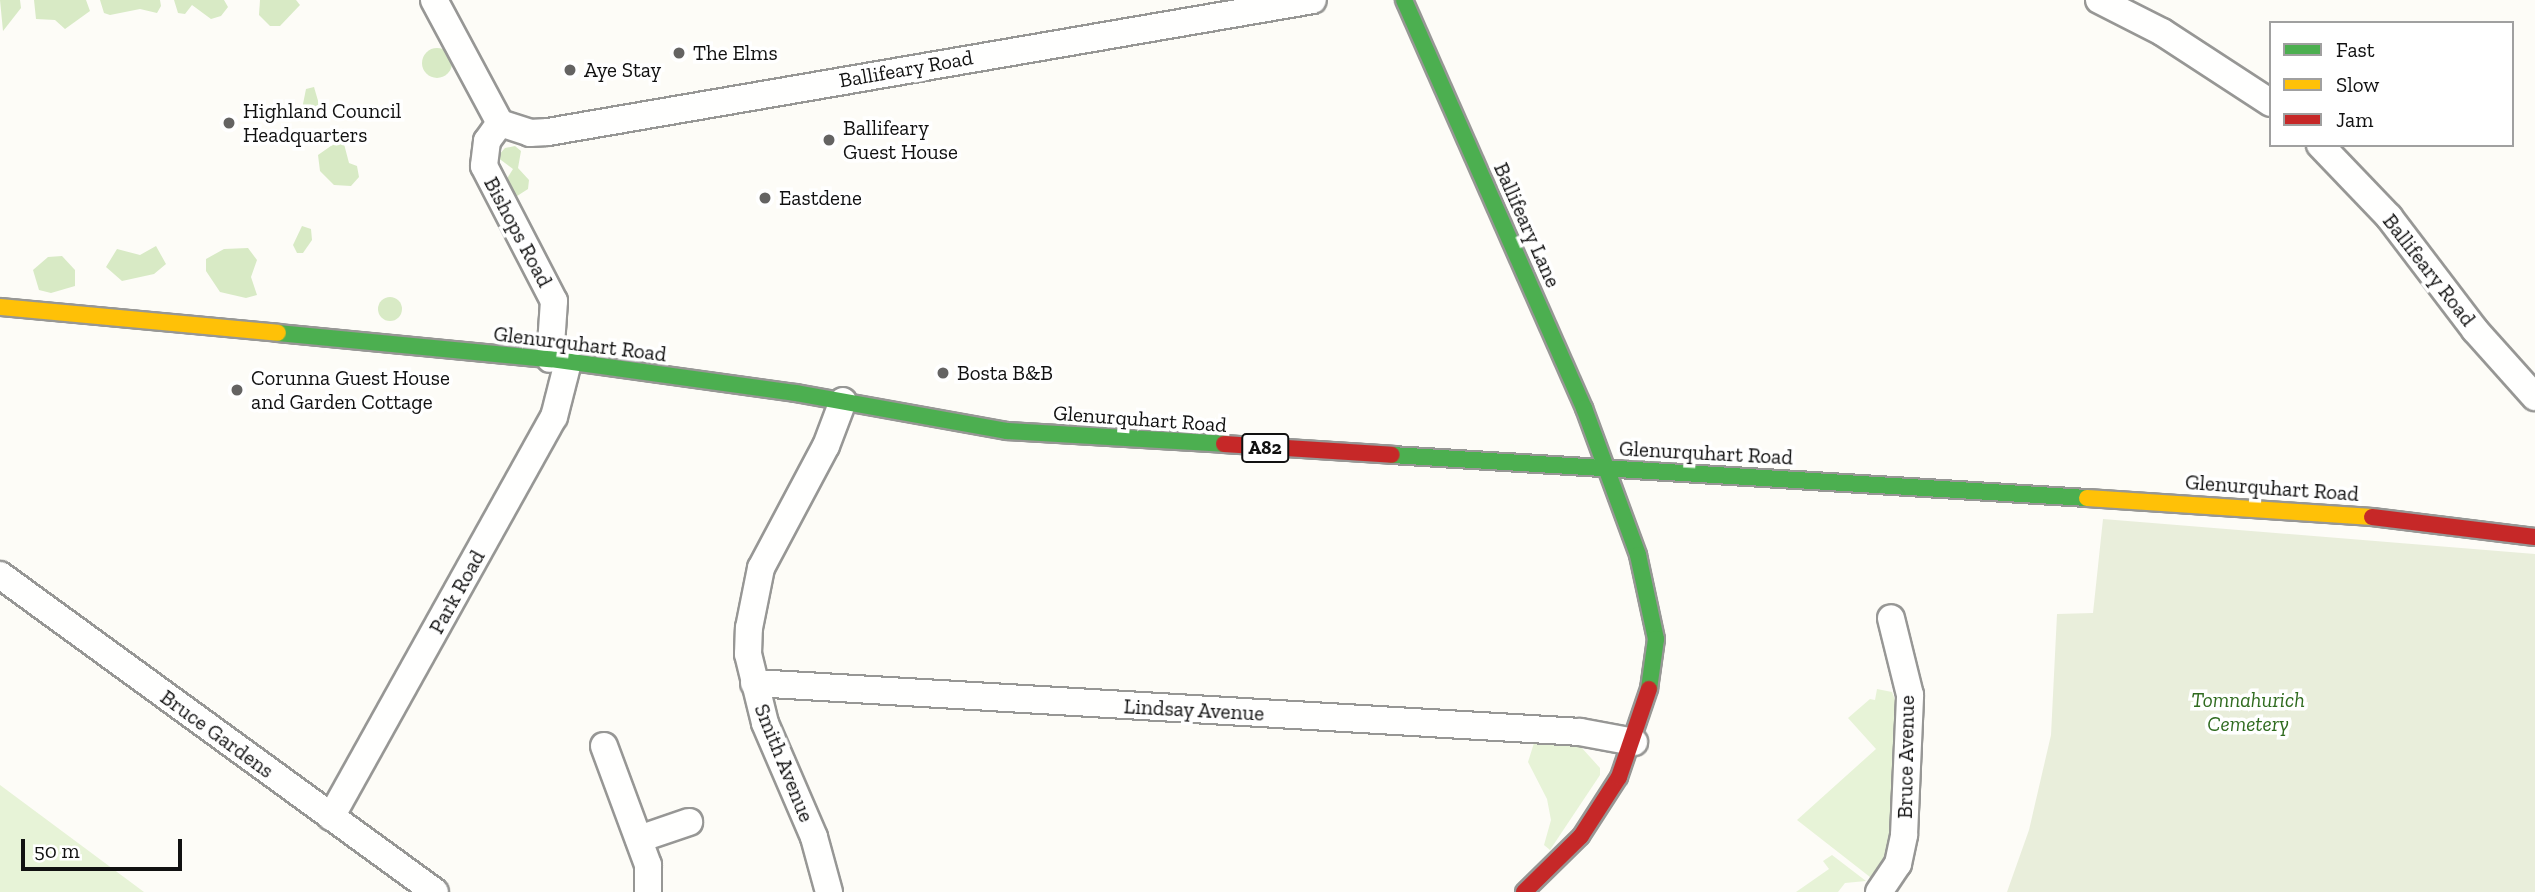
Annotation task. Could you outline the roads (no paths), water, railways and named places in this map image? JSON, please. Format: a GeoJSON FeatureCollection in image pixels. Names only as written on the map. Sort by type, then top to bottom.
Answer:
{"type":"FeatureCollection","features":[{"type":"Feature","properties":{"kind":"main road","name":"Ballifeary Lane"},"geometry":{"type":"LineString","coordinates":[[1404,0],[1609,469],[1648,588],[1656,639],[1647,696],[1634,742],[1619,777],[1581,836],[1524,892]]}},
{"type":"Feature","properties":{"kind":"main road","name":"Glenurquhart Road"},"geometry":{"type":"LineString","coordinates":[[0,307],[559,361],[843,401],[1007,431],[2358,515],[2535,537]]}},
{"type":"Feature","properties":{"kind":"street"},"geometry":{"type":"LineString","coordinates":[[434,0],[500,123]]}},
{"type":"Feature","properties":{"kind":"street","name":"Ballifeary Road"},"geometry":{"type":"LineString","coordinates":[[500,123],[530,132],[548,132],[1313,0]]}},
{"type":"Feature","properties":{"kind":"street"},"geometry":{"type":"LineString","coordinates":[[2099,0],[2162,32],[2269,102]]}},
{"type":"Feature","properties":{"kind":"street","name":"Bishops Road"},"geometry":{"type":"LineString","coordinates":[[500,123],[487,141],[484,166],[554,301],[559,361]]}},
{"type":"Feature","properties":{"kind":"street","name":"Ballifeary Road"},"geometry":{"type":"LineString","coordinates":[[2322,147],[2389,218],[2475,330],[2535,397]]}},
{"type":"Feature","properties":{"kind":"street","name":"Park Road"},"geometry":{"type":"LineString","coordinates":[[331,817],[554,417],[559,361]]}},
{"type":"Feature","properties":{"kind":"street","name":"Smith Avenue"},"geometry":{"type":"LineString","coordinates":[[829,892],[814,837],[765,723],[748,654],[752,595],[761,568],[826,446],[843,401]]}},
{"type":"Feature","properties":{"kind":"street","name":"Bruce Gardens"},"geometry":{"type":"LineString","coordinates":[[0,575],[435,892]]}},
{"type":"Feature","properties":{"kind":"street","name":"Bruce Avenue"},"geometry":{"type":"LineString","coordinates":[[1879,892],[1898,864],[1904,835],[1910,695],[1891,618]]}},
{"type":"Feature","properties":{"kind":"street","name":"Lindsay Avenue"},"geometry":{"type":"LineString","coordinates":[[754,683],[1580,732],[1634,742]]}},
{"type":"Feature","properties":{"kind":"street"},"geometry":{"type":"LineString","coordinates":[[604,746],[639,839],[651,883],[648,892]]}},
{"type":"Feature","properties":{"kind":"street"},"geometry":{"type":"LineString","coordinates":[[639,839],[689,822]]}},
{"type":"Feature","properties":{"kind":"place","name":"The Elms"},"geometry":{"type":"Point","coordinates":[679,53]}},
{"type":"Feature","properties":{"kind":"place","name":"Aye Stay"},"geometry":{"type":"Point","coordinates":[570,70]}},
{"type":"Feature","properties":{"kind":"place","name":"Highland Council Headquarters"},"geometry":{"type":"Point","coordinates":[229,123]}},
{"type":"Feature","properties":{"kind":"place","name":"Ballifeary Guest House"},"geometry":{"type":"Point","coordinates":[829,140]}},
{"type":"Feature","properties":{"kind":"place","name":"Eastdene"},"geometry":{"type":"Point","coordinates":[765,198]}},
{"type":"Feature","properties":{"kind":"place","name":"Bosta B&B"},"geometry":{"type":"Point","coordinates":[943,373]}},
{"type":"Feature","properties":{"kind":"place","name":"Corunna Guest House and Garden Cottage"},"geometry":{"type":"Point","coordinates":[237,390]}},
{"type":"Feature","properties":{"kind":"park label","name":"Tomnahurich Cemetery"},"geometry":{"type":"Point","coordinates":[2248,712]}}]}
